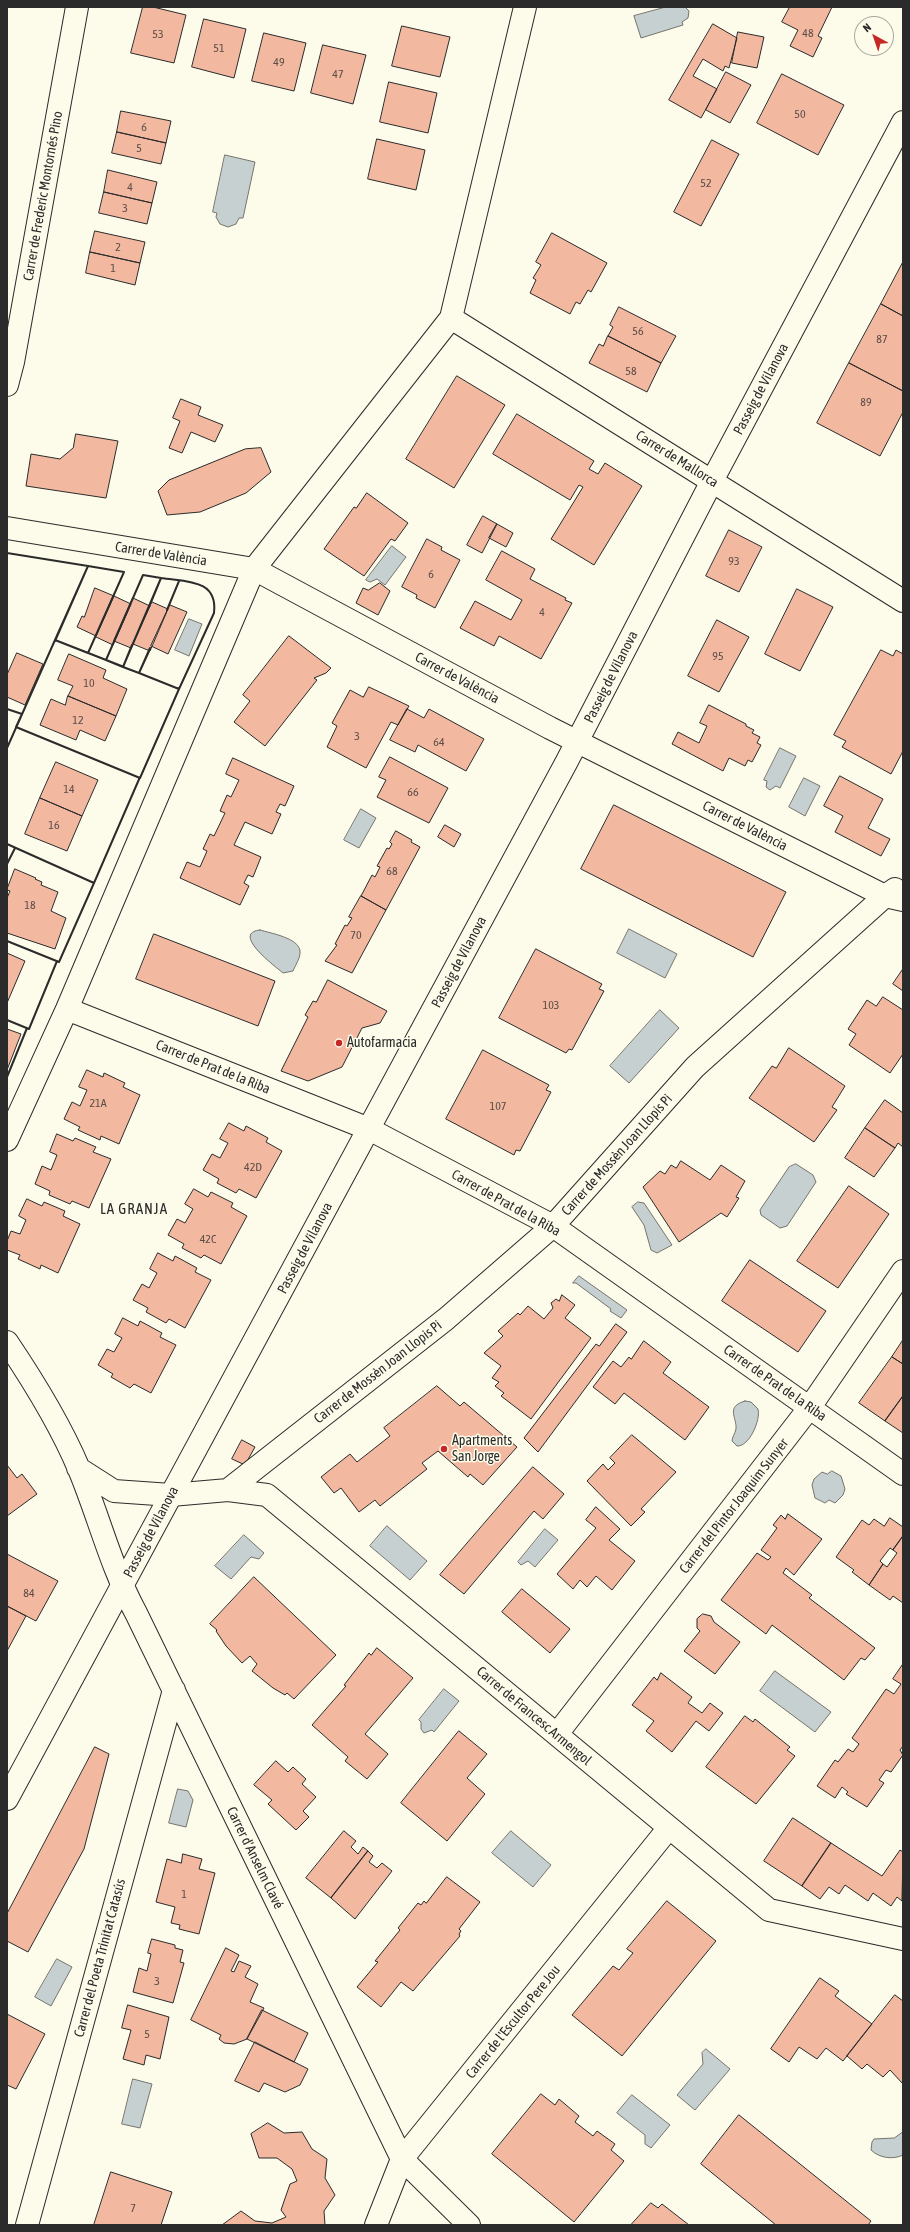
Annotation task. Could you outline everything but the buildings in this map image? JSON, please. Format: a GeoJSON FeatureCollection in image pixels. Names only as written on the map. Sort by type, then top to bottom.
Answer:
{"type":"FeatureCollection","features":[{"type":"Feature","properties":{"kind":"street","name":"Carrer de Frederic Montornés Pino"},"geometry":{"type":"LineString","coordinates":[[7,385],[13,362],[77,7]]}},
{"type":"Feature","properties":{"kind":"street"},"geometry":{"type":"LineString","coordinates":[[7,1140],[67,1009],[254,569],[451,318],[525,7]]}},
{"type":"Feature","properties":{"kind":"street","name":"Passeig de Vilanova"},"geometry":{"type":"LineString","coordinates":[[7,1799],[578,741],[712,481],[903,122]]}},
{"type":"Feature","properties":{"kind":"street","name":"Carrer de Mallorca"},"geometry":{"type":"LineString","coordinates":[[451,318],[903,601]]}},
{"type":"Feature","properties":{"kind":"street","name":"Carrer de València"},"geometry":{"type":"LineString","coordinates":[[7,528],[254,569],[578,741],[894,898]]}},
{"type":"Feature","properties":{"kind":"street","name":"Carrer de Mossèn Joan Llopis Pi"},"geometry":{"type":"LineString","coordinates":[[228,1490],[446,1318],[553,1226],[695,1067],[894,898],[903,884]]}},
{"type":"Feature","properties":{"kind":"street","name":"Carrer de Prat de la Riba"},"geometry":{"type":"LineString","coordinates":[[67,1009],[369,1129],[553,1226],[903,1474]]}},
{"type":"Feature","properties":{"kind":"street","name":"Carrer del Pintor Joaquim Sunyer"},"geometry":{"type":"LineString","coordinates":[[556,1734],[810,1408],[903,1271]]}},
{"type":"Feature","properties":{"kind":"street","name":"Carrer d'Anselm Clavé"},"geometry":{"type":"LineString","coordinates":[[7,1342],[36,1384],[78,1468],[121,1586],[174,1690],[402,2159],[469,2225]]}},
{"type":"Feature","properties":{"kind":"street"},"geometry":{"type":"LineString","coordinates":[[78,1468],[114,1491],[171,1495]]}},
{"type":"Feature","properties":{"kind":"street","name":"Carrer de Francesc Armengol"},"geometry":{"type":"LineString","coordinates":[[171,1495],[228,1490],[267,1495],[556,1734],[668,1829],[769,1910],[903,1939]]}},
{"type":"Feature","properties":{"kind":"street","name":"Carrer del Poeta Trinitat Catasús"},"geometry":{"type":"LineString","coordinates":[[27,2225],[174,1690]]}},
{"type":"Feature","properties":{"kind":"street","name":"Carrer de l'Escultor Pere Jou"},"geometry":{"type":"LineString","coordinates":[[376,2225],[402,2159],[668,1829]]}},
{"type":"Feature","properties":{"kind":"shaded area"},"geometry":{"type":"Polygon","coordinates":[[[666,7],[685,7],[689,11],[688,18],[682,22],[683,25],[641,38],[634,16],[666,7]]]}},
{"type":"Feature","properties":{"kind":"shaded area"},"geometry":{"type":"Polygon","coordinates":[[[225,155],[255,162],[243,218],[239,218],[236,224],[228,227],[220,224],[216,217],[217,213],[213,212],[225,155]]]}},
{"type":"Feature","properties":{"kind":"shaded area"},"geometry":{"type":"Polygon","coordinates":[[[392,546],[406,557],[385,585],[377,579],[370,582],[366,580],[392,546]]]}},
{"type":"Feature","properties":{"kind":"shaded area"},"geometry":{"type":"Polygon","coordinates":[[[189,619],[202,624],[189,656],[175,650],[189,619]]]}},
{"type":"Feature","properties":{"kind":"shaded area"},"geometry":{"type":"Polygon","coordinates":[[[780,748],[796,756],[780,788],[776,786],[770,790],[766,787],[767,781],[764,780],[780,748]]]}},
{"type":"Feature","properties":{"kind":"shaded area"},"geometry":{"type":"Polygon","coordinates":[[[804,778],[820,786],[805,816],[789,807],[804,778]]]}},
{"type":"Feature","properties":{"kind":"shaded area"},"geometry":{"type":"Polygon","coordinates":[[[361,809],[376,818],[359,848],[344,840],[361,809]]]}},
{"type":"Feature","properties":{"kind":"shaded area"},"geometry":{"type":"Polygon","coordinates":[[[629,929],[677,954],[665,978],[617,953],[629,929]]]}},
{"type":"Feature","properties":{"kind":"shaded area"},"geometry":{"type":"Polygon","coordinates":[[[260,930],[290,939],[298,946],[300,956],[293,971],[283,973],[265,958],[252,943],[250,937],[252,932],[260,930]]]}},
{"type":"Feature","properties":{"kind":"shaded area"},"geometry":{"type":"Polygon","coordinates":[[[660,1010],[679,1028],[629,1083],[610,1066],[660,1010]]]}},
{"type":"Feature","properties":{"kind":"shaded area"},"geometry":{"type":"Polygon","coordinates":[[[796,1164],[813,1175],[816,1182],[787,1226],[780,1228],[761,1215],[760,1210],[789,1167],[796,1164]]]}},
{"type":"Feature","properties":{"kind":"shaded area"},"geometry":{"type":"Polygon","coordinates":[[[638,1202],[644,1203],[672,1245],[657,1253],[651,1250],[644,1225],[632,1207],[638,1202]]]}},
{"type":"Feature","properties":{"kind":"shaded area"},"geometry":{"type":"Polygon","coordinates":[[[579,1276],[627,1310],[621,1318],[610,1311],[611,1309],[576,1283],[573,1283],[579,1276]]]}},
{"type":"Feature","properties":{"kind":"shaded area"},"geometry":{"type":"Polygon","coordinates":[[[745,1401],[751,1402],[758,1409],[758,1420],[750,1438],[746,1442],[737,1446],[732,1441],[736,1429],[733,1413],[735,1406],[745,1401]]]}},
{"type":"Feature","properties":{"kind":"shaded area"},"geometry":{"type":"Polygon","coordinates":[[[832,1471],[841,1476],[845,1489],[843,1495],[835,1503],[829,1500],[825,1503],[815,1498],[812,1485],[814,1479],[822,1472],[827,1474],[832,1471]]]}},
{"type":"Feature","properties":{"kind":"shaded area"},"geometry":{"type":"Polygon","coordinates":[[[387,1526],[427,1561],[410,1580],[370,1546],[387,1526]]]}},
{"type":"Feature","properties":{"kind":"shaded area"},"geometry":{"type":"Polygon","coordinates":[[[545,1529],[558,1540],[535,1567],[528,1561],[521,1565],[518,1562],[545,1529]]]}},
{"type":"Feature","properties":{"kind":"shaded area"},"geometry":{"type":"Polygon","coordinates":[[[244,1535],[264,1553],[259,1559],[251,1557],[231,1579],[215,1566],[244,1535]]]}},
{"type":"Feature","properties":{"kind":"shaded area"},"geometry":{"type":"Polygon","coordinates":[[[775,1671],[831,1712],[815,1732],[760,1691],[775,1671]]]}},
{"type":"Feature","properties":{"kind":"shaded area"},"geometry":{"type":"Polygon","coordinates":[[[444,1689],[459,1701],[434,1732],[432,1730],[424,1733],[421,1729],[421,1722],[419,1720],[444,1689]]]}},
{"type":"Feature","properties":{"kind":"shaded area"},"geometry":{"type":"Polygon","coordinates":[[[178,1789],[188,1791],[193,1800],[186,1827],[169,1823],[178,1789]]]}},
{"type":"Feature","properties":{"kind":"shaded area"},"geometry":{"type":"Polygon","coordinates":[[[511,1831],[551,1865],[533,1887],[492,1853],[511,1831]]]}},
{"type":"Feature","properties":{"kind":"shaded area"},"geometry":{"type":"Polygon","coordinates":[[[57,1959],[72,1967],[51,2006],[35,1997],[57,1959]]]}},
{"type":"Feature","properties":{"kind":"shaded area"},"geometry":{"type":"Polygon","coordinates":[[[706,2049],[730,2069],[695,2110],[677,2095],[703,2064],[702,2053],[706,2049]]]}},
{"type":"Feature","properties":{"kind":"shaded area"},"geometry":{"type":"Polygon","coordinates":[[[133,2079],[152,2084],[140,2128],[122,2124],[133,2079]]]}},
{"type":"Feature","properties":{"kind":"shaded area"},"geometry":{"type":"Polygon","coordinates":[[[632,2095],[670,2125],[651,2148],[645,2144],[645,2135],[617,2113],[632,2095]]]}},
{"type":"Feature","properties":{"kind":"shaded area"},"geometry":{"type":"Polygon","coordinates":[[[903,2132],[903,2155],[891,2158],[878,2155],[871,2150],[874,2139],[894,2138],[903,2132]]]}},
{"type":"Feature","properties":{"kind":"wall"},"geometry":{"type":"LineString","coordinates":[[7,553],[88,566],[55,641]]}},
{"type":"Feature","properties":{"kind":"wall"},"geometry":{"type":"LineString","coordinates":[[88,566],[124,572],[88,653],[55,640],[88,566]]}},
{"type":"Feature","properties":{"kind":"wall"},"geometry":{"type":"LineString","coordinates":[[143,575],[161,578],[123,667],[106,660],[143,575]]}},
{"type":"Feature","properties":{"kind":"wall"},"geometry":{"type":"LineString","coordinates":[[149,607],[161,578],[198,584],[206,588],[211,594],[214,602],[214,613],[179,689],[139,673],[150,649]]}},
{"type":"Feature","properties":{"kind":"wall"},"geometry":{"type":"LineString","coordinates":[[167,610],[179,581]]}},
{"type":"Feature","properties":{"kind":"wall"},"geometry":{"type":"LineString","coordinates":[[167,610],[179,581]]}},
{"type":"Feature","properties":{"kind":"wall"},"geometry":{"type":"LineString","coordinates":[[7,748],[55,640],[124,667]]}},
{"type":"Feature","properties":{"kind":"wall"},"geometry":{"type":"LineString","coordinates":[[132,645],[123,667],[139,673],[150,648]]}},
{"type":"Feature","properties":{"kind":"wall"},"geometry":{"type":"LineString","coordinates":[[22,714],[16,727],[140,778],[179,689],[178,688]]}},
{"type":"Feature","properties":{"kind":"wall"},"geometry":{"type":"LineString","coordinates":[[7,709],[22,714],[23,712]]}},
{"type":"Feature","properties":{"kind":"wall"},"geometry":{"type":"LineString","coordinates":[[7,844],[94,883],[140,777]]}},
{"type":"Feature","properties":{"kind":"wall"},"geometry":{"type":"LineString","coordinates":[[7,864],[15,848]]}},
{"type":"Feature","properties":{"kind":"wall"},"geometry":{"type":"LineString","coordinates":[[7,941],[59,962],[94,883],[92,882]]}},
{"type":"Feature","properties":{"kind":"wall"},"geometry":{"type":"LineString","coordinates":[[7,1020],[29,1029],[57,961]]}},
{"type":"Feature","properties":{"kind":"wall"},"geometry":{"type":"LineString","coordinates":[[7,1077],[27,1028]]}},
{"type":"Feature","properties":{"kind":"place","name":"Autofarmacia"},"geometry":{"type":"Point","coordinates":[339,1043]}},
{"type":"Feature","properties":{"kind":"place","name":"Apartments San Jorge"},"geometry":{"type":"Point","coordinates":[444,1449]}},
{"type":"Feature","properties":{"kind":"district","name":"LA GRANJA"},"geometry":{"type":"Point","coordinates":[134,1209]}}]}
